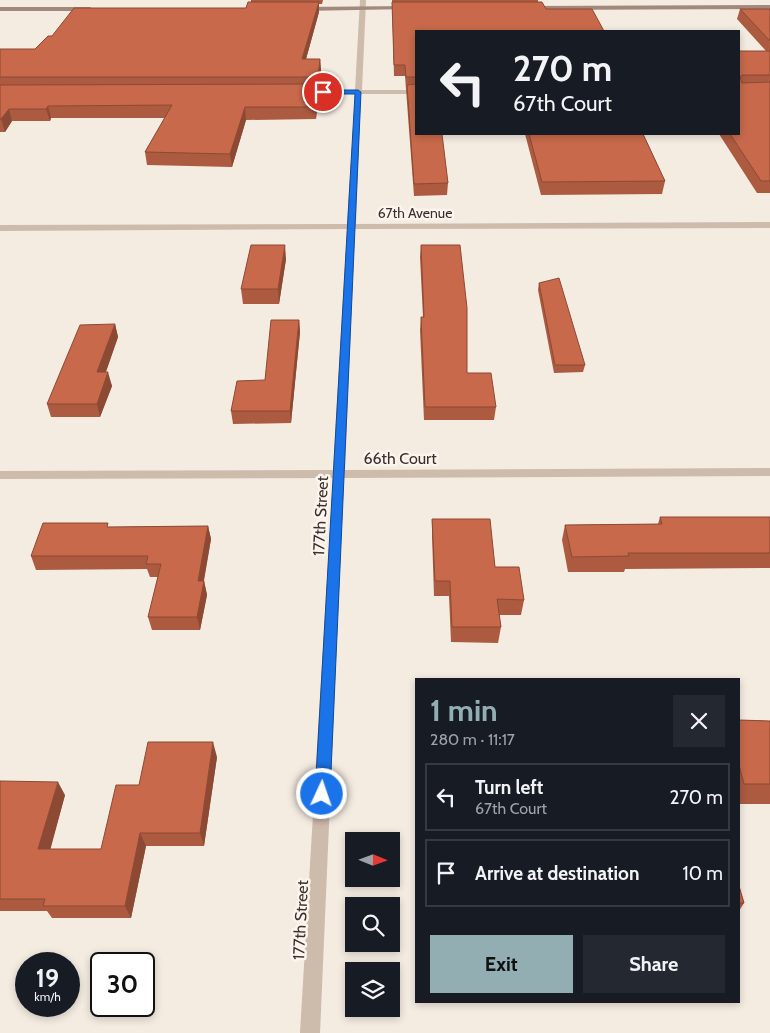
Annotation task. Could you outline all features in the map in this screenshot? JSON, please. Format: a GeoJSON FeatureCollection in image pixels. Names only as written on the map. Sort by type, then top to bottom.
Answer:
{"type":"FeatureCollection","features":[{"type":"Feature","properties":{"kind":"street"},"geometry":{"type":"LineString","coordinates":[[293,9],[363,4],[419,8]]}},
{"type":"Feature","properties":{"kind":"street","name":"177th Street"},"geometry":{"type":"LineString","coordinates":[[310,1033],[363,4]]}},
{"type":"Feature","properties":{"kind":"street"},"geometry":{"type":"LineString","coordinates":[[521,8],[770,7]]}},
{"type":"Feature","properties":{"kind":"street"},"geometry":{"type":"LineString","coordinates":[[0,10],[101,9]]}},
{"type":"Feature","properties":{"kind":"street"},"geometry":{"type":"LineString","coordinates":[[290,92],[415,92]]}},
{"type":"Feature","properties":{"kind":"street","name":"67th Avenue"},"geometry":{"type":"LineString","coordinates":[[0,228],[770,225]]}},
{"type":"Feature","properties":{"kind":"street","name":"66th Court"},"geometry":{"type":"LineString","coordinates":[[0,475],[770,472]]}},
{"type":"Feature","properties":{"kind":"building"},"geometry":{"type":"Polygon","coordinates":[[[248,2],[319,2],[302,59],[320,59],[318,77],[0,77],[0,49],[35,49],[48,36],[52,36],[74,8],[246,8],[248,2]]]}},
{"type":"Feature","properties":{"kind":"building"},"geometry":{"type":"Polygon","coordinates":[[[392,2],[542,2],[546,9],[592,9],[603,30],[415,30],[415,77],[406,77],[405,65],[394,65],[392,2]]]}},
{"type":"Feature","properties":{"kind":"building"},"geometry":{"type":"Polygon","coordinates":[[[740,9],[770,9],[770,41],[740,9]]]}},
{"type":"Feature","properties":{"kind":"building"},"geometry":{"type":"Polygon","coordinates":[[[740,51],[770,51],[770,75],[742,75],[740,77],[740,51]]]}},
{"type":"Feature","properties":{"kind":"building"},"geometry":{"type":"Polygon","coordinates":[[[740,77],[742,83],[770,82],[770,181],[761,181],[731,135],[740,135],[740,77]]]}},
{"type":"Feature","properties":{"kind":"building"},"geometry":{"type":"Polygon","coordinates":[[[318,84],[315,107],[245,107],[230,154],[145,152],[172,105],[48,106],[46,109],[9,109],[0,119],[0,85],[318,84]]]}},
{"type":"Feature","properties":{"kind":"building"},"geometry":{"type":"Polygon","coordinates":[[[415,84],[415,135],[442,135],[448,183],[414,184],[407,85],[415,84]]]}},
{"type":"Feature","properties":{"kind":"building"},"geometry":{"type":"Polygon","coordinates":[[[529,135],[643,135],[665,181],[542,182],[529,135]]]}},
{"type":"Feature","properties":{"kind":"building"},"geometry":{"type":"Polygon","coordinates":[[[251,245],[285,245],[278,289],[241,289],[251,245]]]}},
{"type":"Feature","properties":{"kind":"building"},"geometry":{"type":"Polygon","coordinates":[[[421,245],[460,245],[467,308],[467,373],[491,373],[496,407],[425,407],[421,317],[424,317],[421,245]]]}},
{"type":"Feature","properties":{"kind":"building"},"geometry":{"type":"Polygon","coordinates":[[[559,278],[585,365],[555,365],[539,283],[559,278]]]}},
{"type":"Feature","properties":{"kind":"building"},"geometry":{"type":"Polygon","coordinates":[[[271,320],[299,320],[290,411],[231,411],[237,381],[265,380],[271,320]]]}},
{"type":"Feature","properties":{"kind":"building"},"geometry":{"type":"Polygon","coordinates":[[[115,324],[97,372],[108,372],[97,404],[47,404],[80,325],[115,324]]]}},
{"type":"Feature","properties":{"kind":"building"},"geometry":{"type":"Polygon","coordinates":[[[660,517],[770,517],[770,553],[628,553],[629,556],[572,557],[565,525],[662,524],[660,517]]]}},
{"type":"Feature","properties":{"kind":"building"},"geometry":{"type":"Polygon","coordinates":[[[432,519],[490,519],[495,567],[519,567],[524,600],[497,599],[501,627],[452,627],[450,581],[435,581],[432,519]]]}},
{"type":"Feature","properties":{"kind":"building"},"geometry":{"type":"Polygon","coordinates":[[[43,523],[108,523],[107,527],[208,526],[198,581],[204,581],[197,617],[148,617],[161,564],[146,564],[148,556],[31,556],[43,523]]]}},
{"type":"Feature","properties":{"kind":"building"},"geometry":{"type":"Polygon","coordinates":[[[740,720],[770,721],[770,784],[744,784],[740,769],[740,720]]]}},
{"type":"Feature","properties":{"kind":"building"},"geometry":{"type":"Polygon","coordinates":[[[148,742],[213,742],[200,833],[140,833],[125,906],[43,906],[45,899],[0,899],[0,781],[58,782],[38,849],[101,849],[116,785],[139,785],[148,742]]]}},
{"type":"Feature","properties":{"kind":"building"},"geometry":{"type":"Polygon","coordinates":[[[740,889],[744,903],[740,903],[740,889]]]}},
{"type":"Feature","properties":{"kind":"route"},"geometry":{"type":"LineString","coordinates":[[322,794],[358,92],[323,92]]}}]}
